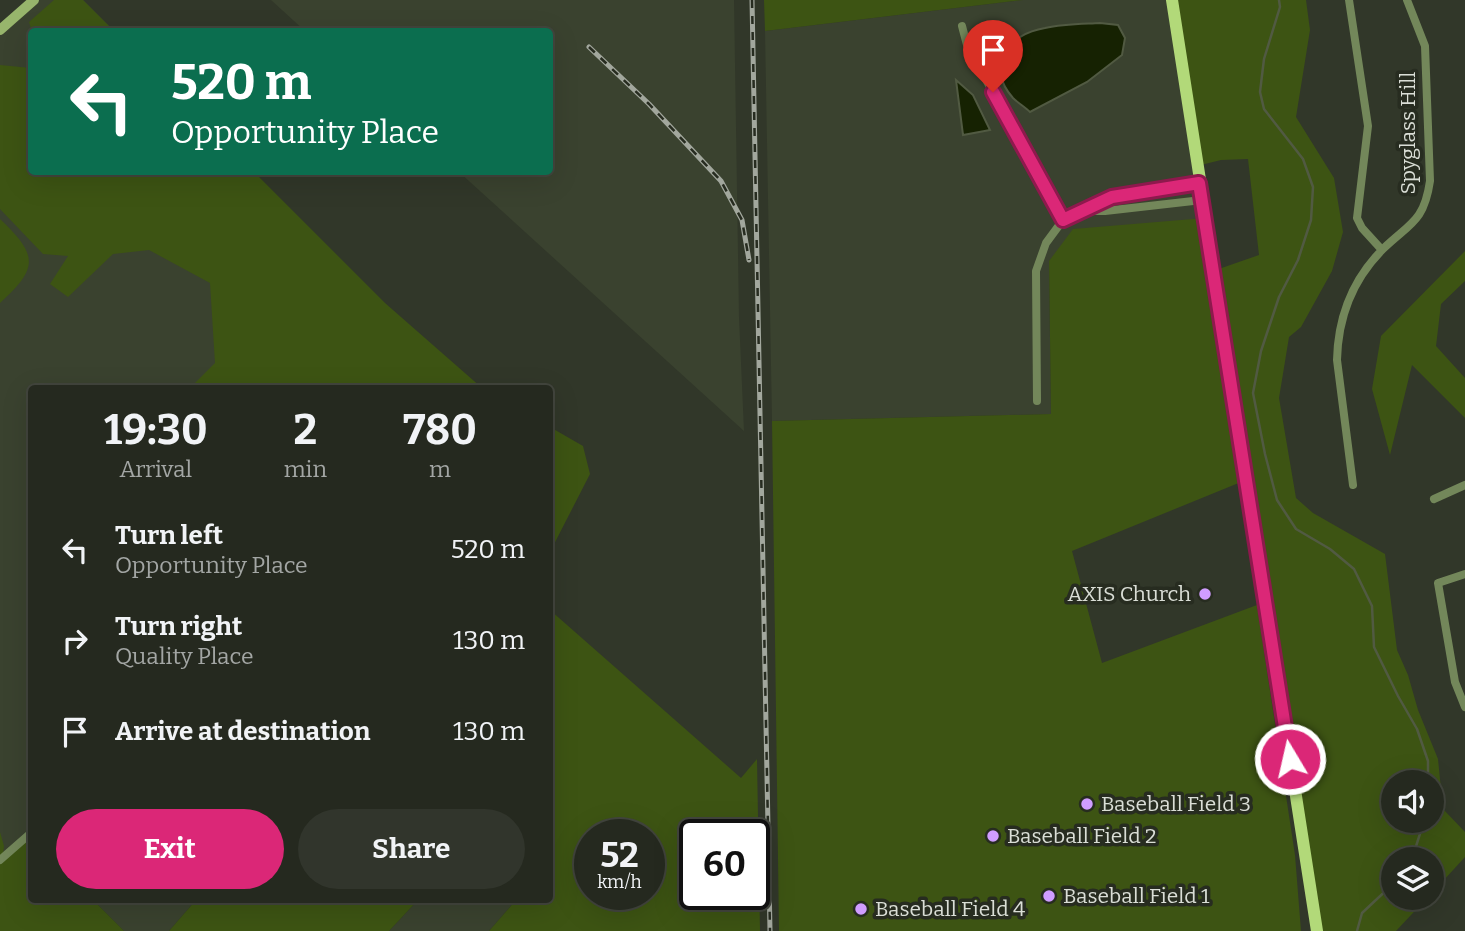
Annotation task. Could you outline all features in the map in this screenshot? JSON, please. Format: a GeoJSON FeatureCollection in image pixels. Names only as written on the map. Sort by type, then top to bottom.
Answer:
{"type":"FeatureCollection","features":[{"type":"Feature","properties":{"kind":"main road"},"geometry":{"type":"LineString","coordinates":[[0,30],[34,0]]}},
{"type":"Feature","properties":{"kind":"main road"},"geometry":{"type":"LineString","coordinates":[[1172,0],[1317,931]]}},
{"type":"Feature","properties":{"kind":"street"},"geometry":{"type":"LineString","coordinates":[[1349,0],[1368,126],[1357,218],[1362,228],[1382,250]]}},
{"type":"Feature","properties":{"kind":"street","name":"Spyglass Hill"},"geometry":{"type":"LineString","coordinates":[[1353,485],[1337,360],[1337,343],[1344,309],[1364,270],[1417,219],[1427,202],[1430,181],[1425,46],[1408,0]]}},
{"type":"Feature","properties":{"kind":"street"},"geometry":{"type":"LineString","coordinates":[[962,26],[967,45],[1063,220]]}},
{"type":"Feature","properties":{"kind":"street"},"geometry":{"type":"LineString","coordinates":[[1037,401],[1036,271],[1046,243],[1063,220],[1112,197],[1199,183]]}},
{"type":"Feature","properties":{"kind":"street"},"geometry":{"type":"LineString","coordinates":[[1081,211],[1105,211],[1202,200]]}},
{"type":"Feature","properties":{"kind":"street"},"geometry":{"type":"LineString","coordinates":[[1434,499],[1465,485]]}},
{"type":"Feature","properties":{"kind":"street"},"geometry":{"type":"LineString","coordinates":[[1465,574],[1438,583],[1455,682],[1465,707]]}},
{"type":"Feature","properties":{"kind":"street"},"geometry":{"type":"LineString","coordinates":[[0,860],[28,836]]}},
{"type":"Feature","properties":{"kind":"shaded area"},"geometry":{"type":"Polygon","coordinates":[[[34,0],[83,0],[111,28],[28,28],[28,175],[254,175],[280,385],[28,385],[28,836],[0,862],[0,30],[34,0]]]}},
{"type":"Feature","properties":{"kind":"shaded area"},"geometry":{"type":"Polygon","coordinates":[[[271,0],[734,0],[739,317],[744,431],[462,175],[553,175],[553,28],[302,28],[271,0]]]}},
{"type":"Feature","properties":{"kind":"shaded area"},"geometry":{"type":"Polygon","coordinates":[[[1022,0],[1172,0],[1205,218],[1049,261],[1051,414],[772,421],[765,31],[1022,0]]]}},
{"type":"Feature","properties":{"kind":"shaded area"},"geometry":{"type":"Polygon","coordinates":[[[1100,23],[1118,25],[1125,38],[1122,55],[1087,82],[1030,112],[1013,98],[1001,74],[1004,53],[1011,44],[1032,31],[1100,23]]]}},
{"type":"Feature","properties":{"kind":"shaded area"},"geometry":{"type":"Polygon","coordinates":[[[956,80],[973,95],[990,130],[963,135],[956,80]]]}},
{"type":"Feature","properties":{"kind":"shaded area"},"geometry":{"type":"Polygon","coordinates":[[[96,903],[193,903],[169,931],[124,931],[96,903]]]}},
{"type":"Feature","properties":{"kind":"shaded area"},"geometry":{"type":"Polygon","coordinates":[[[415,903],[513,903],[489,931],[389,931],[415,903]]]}},
{"type":"Feature","properties":{"kind":"green space"},"geometry":{"type":"Polygon","coordinates":[[[54,0],[83,0],[111,28],[31,28],[29,22],[54,0]]]}},
{"type":"Feature","properties":{"kind":"green space"},"geometry":{"type":"Polygon","coordinates":[[[764,0],[1023,0],[765,31],[764,0]]]}},
{"type":"Feature","properties":{"kind":"green space"},"geometry":{"type":"Polygon","coordinates":[[[1172,0],[1306,0],[1310,30],[1296,117],[1334,178],[1343,232],[1332,271],[1301,327],[1289,337],[1279,398],[1296,498],[1313,513],[1385,554],[1397,650],[1438,759],[1439,770],[1381,770],[1381,833],[1444,833],[1444,810],[1465,832],[1465,857],[1444,880],[1444,847],[1381,847],[1381,910],[1416,910],[1396,931],[1317,931],[1246,480],[1072,551],[1102,663],[1257,605],[1295,855],[1301,931],[779,931],[772,421],[1051,414],[1049,261],[1073,229],[1205,218],[1213,271],[1259,255],[1248,159],[1221,160],[1197,166],[1172,0]]]}},
{"type":"Feature","properties":{"kind":"green space"},"geometry":{"type":"Polygon","coordinates":[[[0,65],[28,68],[28,175],[257,175],[385,303],[479,385],[193,385],[215,363],[210,283],[149,250],[113,254],[68,297],[50,284],[68,256],[43,254],[0,209],[0,65]]]}},
{"type":"Feature","properties":{"kind":"green space"},"geometry":{"type":"Polygon","coordinates":[[[0,219],[22,242],[29,261],[22,280],[0,303],[0,219]]]}},
{"type":"Feature","properties":{"kind":"green space"},"geometry":{"type":"Polygon","coordinates":[[[1465,251],[1465,281],[1441,304],[1436,346],[1465,378],[1465,418],[1412,365],[1390,455],[1372,389],[1381,336],[1465,251]]]}},
{"type":"Feature","properties":{"kind":"green space"},"geometry":{"type":"Polygon","coordinates":[[[553,429],[583,446],[590,474],[553,546],[553,429]]]}},
{"type":"Feature","properties":{"kind":"green space"},"geometry":{"type":"Polygon","coordinates":[[[553,613],[741,778],[757,759],[758,819],[679,819],[679,910],[760,910],[760,931],[489,931],[513,903],[553,903],[553,613]]]}},
{"type":"Feature","properties":{"kind":"green space"},"geometry":{"type":"Polygon","coordinates":[[[0,832],[4,846],[3,856],[28,835],[28,903],[96,903],[124,931],[0,931],[0,832]]]}},
{"type":"Feature","properties":{"kind":"green space"},"geometry":{"type":"Polygon","coordinates":[[[193,903],[415,903],[389,931],[169,931],[193,903]]]}},
{"type":"Feature","properties":{"kind":"waterway"},"geometry":{"type":"LineString","coordinates":[[1279,0],[1280,7],[1264,59],[1260,92],[1264,109],[1303,159],[1313,187],[1311,220],[1298,260],[1279,297],[1261,351],[1253,393],[1277,500],[1296,529],[1330,549],[1354,569],[1372,606],[1374,647],[1417,729],[1428,761],[1428,770]]}},
{"type":"Feature","properties":{"kind":"waterway"},"geometry":{"type":"LineString","coordinates":[[1416,847],[1420,833]]}},
{"type":"Feature","properties":{"kind":"waterway"},"geometry":{"type":"LineString","coordinates":[[1357,931],[1362,913],[1381,895]]}},
{"type":"Feature","properties":{"kind":"railway"},"geometry":{"type":"LineString","coordinates":[[752,0],[770,931]]}},
{"type":"Feature","properties":{"kind":"railway"},"geometry":{"type":"LineString","coordinates":[[589,47],[649,104],[721,181],[742,220],[749,260]]}},
{"type":"Feature","properties":{"kind":"place","name":"AXIS Church"},"geometry":{"type":"Point","coordinates":[1205,594]}},
{"type":"Feature","properties":{"kind":"place","name":"Baseball Field 3"},"geometry":{"type":"Point","coordinates":[1087,804]}},
{"type":"Feature","properties":{"kind":"place","name":"Baseball Field 2"},"geometry":{"type":"Point","coordinates":[993,836]}},
{"type":"Feature","properties":{"kind":"place","name":"Baseball Field 1"},"geometry":{"type":"Point","coordinates":[1049,896]}},
{"type":"Feature","properties":{"kind":"place","name":"Baseball Field 4"},"geometry":{"type":"Point","coordinates":[861,909]}},
{"type":"Feature","properties":{"kind":"route"},"geometry":{"type":"LineString","coordinates":[[993,92],[1063,220],[1112,197],[1199,183],[1290,759]]}}]}
